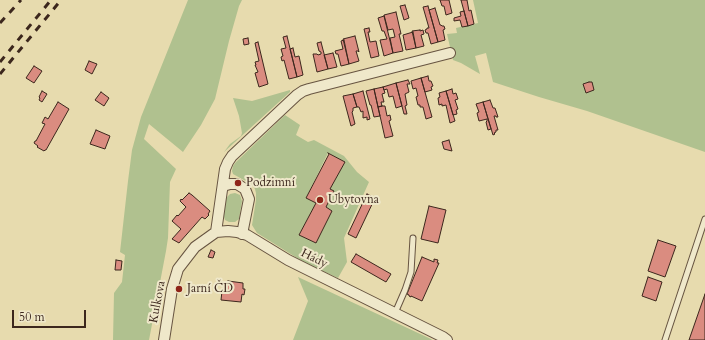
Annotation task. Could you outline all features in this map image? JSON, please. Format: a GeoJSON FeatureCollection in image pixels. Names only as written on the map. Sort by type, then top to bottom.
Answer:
{"type":"FeatureCollection","features":[{"type":"Feature","properties":{"kind":"street"},"geometry":{"type":"LineString","coordinates":[[216,232],[225,169],[228,162],[232,156],[297,95],[303,91],[450,53]]}},
{"type":"Feature","properties":{"kind":"street"},"geometry":{"type":"LineString","coordinates":[[223,186],[237,184],[245,189],[248,199],[242,234]]}},
{"type":"Feature","properties":{"kind":"street","name":"Hády"},"geometry":{"type":"LineString","coordinates":[[216,232],[228,231],[247,235],[288,260],[447,340]]}},
{"type":"Feature","properties":{"kind":"street","name":"Kulkova"},"geometry":{"type":"LineString","coordinates":[[164,340],[172,289],[178,269],[195,247],[216,232]]}},
{"type":"Feature","properties":{"kind":"lane"},"geometry":{"type":"LineString","coordinates":[[665,340],[705,219]]}},
{"type":"Feature","properties":{"kind":"lane"},"geometry":{"type":"LineString","coordinates":[[395,313],[411,272],[413,238]]}},
{"type":"Feature","properties":{"kind":"green space"},"geometry":{"type":"Polygon","coordinates":[[[188,0],[242,0],[229,41],[215,99],[201,125],[183,152],[149,124],[144,139],[176,169],[170,182],[168,238],[166,251],[149,340],[113,340],[114,293],[122,282],[125,255],[120,252],[132,150],[141,117],[188,0]]]}},
{"type":"Feature","properties":{"kind":"green space"},"geometry":{"type":"Polygon","coordinates":[[[473,0],[705,0],[705,152],[587,111],[493,82],[486,53],[475,56],[480,74],[453,60],[447,34],[457,33],[456,28],[478,23],[473,0]]]}},
{"type":"Feature","properties":{"kind":"green space"},"geometry":{"type":"Polygon","coordinates":[[[290,90],[290,92],[224,152],[230,144],[241,136],[242,133],[239,116],[233,98],[252,101],[290,90]]]}},
{"type":"Feature","properties":{"kind":"green space"},"geometry":{"type":"Polygon","coordinates":[[[285,115],[300,125],[296,135],[308,142],[314,140],[344,156],[357,172],[369,182],[344,238],[347,262],[338,278],[305,263],[257,233],[252,225],[256,200],[255,189],[251,184],[233,174],[233,166],[285,115]],[[328,153],[306,198],[316,203],[299,235],[316,243],[332,211],[326,207],[334,192],[330,189],[345,162],[328,153]]]}},
{"type":"Feature","properties":{"kind":"green space"},"geometry":{"type":"Polygon","coordinates":[[[235,193],[240,195],[242,201],[239,219],[235,222],[229,222],[225,220],[223,214],[226,198],[230,194],[235,193]]]}},
{"type":"Feature","properties":{"kind":"green space"},"geometry":{"type":"Polygon","coordinates":[[[298,277],[432,340],[293,340],[308,301],[298,277]]]}},
{"type":"Feature","properties":{"kind":"building"},"geometry":{"type":"Polygon","coordinates":[[[440,0],[449,0],[452,13],[446,15],[444,6],[442,6],[440,0]]]}},
{"type":"Feature","properties":{"kind":"building"},"geometry":{"type":"Polygon","coordinates":[[[461,0],[467,0],[474,24],[468,26],[461,0]]]}},
{"type":"Feature","properties":{"kind":"building"},"geometry":{"type":"Polygon","coordinates":[[[405,5],[409,18],[404,20],[400,6],[405,5]]]}},
{"type":"Feature","properties":{"kind":"building"},"geometry":{"type":"Polygon","coordinates":[[[428,6],[438,42],[431,44],[428,33],[426,33],[425,30],[429,28],[423,7],[428,6]]]}},
{"type":"Feature","properties":{"kind":"building"},"geometry":{"type":"Polygon","coordinates":[[[435,8],[440,25],[444,26],[445,29],[443,30],[445,40],[438,42],[429,10],[435,8]]]}},
{"type":"Feature","properties":{"kind":"building"},"geometry":{"type":"Polygon","coordinates":[[[464,11],[468,26],[462,27],[460,20],[454,21],[454,18],[461,16],[460,12],[464,11]]]}},
{"type":"Feature","properties":{"kind":"building"},"geometry":{"type":"Polygon","coordinates":[[[396,12],[403,51],[393,53],[390,38],[395,37],[393,29],[388,30],[384,15],[396,12]]]}},
{"type":"Feature","properties":{"kind":"building"},"geometry":{"type":"Polygon","coordinates":[[[384,16],[393,53],[384,56],[380,40],[387,39],[384,31],[382,31],[378,18],[384,16]]]}},
{"type":"Feature","properties":{"kind":"building"},"geometry":{"type":"Polygon","coordinates":[[[369,28],[370,32],[368,32],[370,42],[376,41],[379,56],[371,58],[364,29],[369,28]]]}},
{"type":"Feature","properties":{"kind":"building"},"geometry":{"type":"Polygon","coordinates":[[[423,30],[424,34],[421,35],[424,46],[416,48],[412,31],[423,30]]]}},
{"type":"Feature","properties":{"kind":"building"},"geometry":{"type":"Polygon","coordinates":[[[413,32],[416,48],[406,50],[403,35],[413,32]]]}},
{"type":"Feature","properties":{"kind":"building"},"geometry":{"type":"Polygon","coordinates":[[[287,36],[297,77],[289,79],[284,60],[282,61],[281,57],[283,56],[281,49],[286,48],[283,37],[287,36]]]}},
{"type":"Feature","properties":{"kind":"building"},"geometry":{"type":"Polygon","coordinates":[[[355,36],[359,52],[356,51],[359,61],[349,64],[343,39],[355,36]]]}},
{"type":"Feature","properties":{"kind":"building"},"geometry":{"type":"Polygon","coordinates":[[[248,38],[249,44],[244,45],[243,39],[248,38]]]}},
{"type":"Feature","properties":{"kind":"building"},"geometry":{"type":"Polygon","coordinates":[[[344,40],[349,64],[341,66],[338,54],[336,54],[335,51],[343,49],[341,41],[344,40]]]}},
{"type":"Feature","properties":{"kind":"building"},"geometry":{"type":"Polygon","coordinates":[[[258,42],[268,84],[259,87],[255,73],[258,72],[255,62],[259,61],[255,43],[258,42]]]}},
{"type":"Feature","properties":{"kind":"building"},"geometry":{"type":"Polygon","coordinates":[[[321,42],[328,69],[317,72],[313,54],[321,54],[317,43],[321,42]]]}},
{"type":"Feature","properties":{"kind":"building"},"geometry":{"type":"Polygon","coordinates":[[[293,48],[295,57],[299,56],[303,75],[297,77],[290,49],[293,48]]]}},
{"type":"Feature","properties":{"kind":"building"},"geometry":{"type":"Polygon","coordinates":[[[333,53],[337,67],[328,69],[324,55],[333,53]]]}},
{"type":"Feature","properties":{"kind":"building"},"geometry":{"type":"Polygon","coordinates":[[[89,61],[97,64],[92,74],[85,70],[89,61]]]}},
{"type":"Feature","properties":{"kind":"building"},"geometry":{"type":"Polygon","coordinates":[[[34,66],[42,71],[34,83],[26,78],[34,66]]]}},
{"type":"Feature","properties":{"kind":"building"},"geometry":{"type":"Polygon","coordinates":[[[428,76],[429,81],[431,81],[433,86],[431,87],[432,90],[425,92],[421,78],[428,76]]]}},
{"type":"Feature","properties":{"kind":"building"},"geometry":{"type":"Polygon","coordinates":[[[421,78],[432,117],[426,119],[423,107],[418,105],[416,88],[413,89],[411,81],[421,78]]]}},
{"type":"Feature","properties":{"kind":"building"},"geometry":{"type":"Polygon","coordinates":[[[408,80],[410,84],[407,84],[409,92],[405,94],[407,114],[404,114],[396,83],[408,80]]]}},
{"type":"Feature","properties":{"kind":"building"},"geometry":{"type":"Polygon","coordinates":[[[592,82],[594,90],[586,93],[583,84],[592,82]]]}},
{"type":"Feature","properties":{"kind":"building"},"geometry":{"type":"Polygon","coordinates":[[[396,83],[402,106],[396,108],[393,96],[389,97],[387,89],[384,90],[383,87],[396,83]]]}},
{"type":"Feature","properties":{"kind":"building"},"geometry":{"type":"Polygon","coordinates":[[[383,87],[385,93],[382,94],[384,102],[381,102],[382,106],[378,107],[374,89],[383,87]]]}},
{"type":"Feature","properties":{"kind":"building"},"geometry":{"type":"Polygon","coordinates":[[[374,89],[380,116],[374,117],[366,91],[374,89]]]}},
{"type":"Feature","properties":{"kind":"building"},"geometry":{"type":"Polygon","coordinates":[[[452,89],[453,94],[456,93],[458,99],[455,100],[458,109],[456,110],[457,114],[453,115],[446,91],[452,89]]]}},
{"type":"Feature","properties":{"kind":"building"},"geometry":{"type":"Polygon","coordinates":[[[42,91],[47,94],[42,102],[39,100],[39,97],[42,91]]]}},
{"type":"Feature","properties":{"kind":"building"},"geometry":{"type":"Polygon","coordinates":[[[363,91],[370,119],[367,120],[367,117],[363,118],[363,111],[361,112],[359,107],[357,107],[353,94],[363,91]]]}},
{"type":"Feature","properties":{"kind":"building"},"geometry":{"type":"Polygon","coordinates":[[[446,91],[455,121],[450,123],[446,105],[439,105],[438,98],[440,97],[439,93],[446,91]]]}},
{"type":"Feature","properties":{"kind":"building"},"geometry":{"type":"Polygon","coordinates":[[[101,92],[109,98],[104,106],[95,100],[101,92]]]}},
{"type":"Feature","properties":{"kind":"building"},"geometry":{"type":"Polygon","coordinates":[[[353,94],[357,107],[353,108],[352,112],[355,124],[351,126],[343,96],[353,94]]]}},
{"type":"Feature","properties":{"kind":"building"},"geometry":{"type":"Polygon","coordinates":[[[490,100],[498,117],[494,116],[498,130],[496,130],[494,133],[495,134],[493,135],[483,102],[490,100]]]}},
{"type":"Feature","properties":{"kind":"building"},"geometry":{"type":"Polygon","coordinates":[[[58,102],[69,109],[46,150],[44,151],[37,147],[38,146],[34,143],[45,124],[42,123],[45,117],[48,119],[58,102]]]}},
{"type":"Feature","properties":{"kind":"building"},"geometry":{"type":"Polygon","coordinates":[[[483,102],[491,129],[488,130],[486,122],[487,119],[479,121],[477,113],[479,112],[476,104],[483,102]]]}},
{"type":"Feature","properties":{"kind":"building"},"geometry":{"type":"Polygon","coordinates":[[[385,106],[387,116],[390,115],[391,120],[389,121],[393,136],[385,138],[378,107],[385,106]]]}},
{"type":"Feature","properties":{"kind":"building"},"geometry":{"type":"Polygon","coordinates":[[[96,130],[110,136],[105,149],[90,144],[96,130]]]}},
{"type":"Feature","properties":{"kind":"building"},"geometry":{"type":"Polygon","coordinates":[[[449,140],[452,151],[444,149],[442,142],[449,140]]]}},
{"type":"Feature","properties":{"kind":"building","name":"Ubytovna"},"geometry":{"type":"Polygon","coordinates":[[[328,153],[345,162],[330,189],[334,191],[326,207],[332,211],[316,243],[299,235],[316,203],[306,198],[329,154],[328,153]]]}},
{"type":"Feature","properties":{"kind":"building"},"geometry":{"type":"Polygon","coordinates":[[[189,193],[210,211],[208,214],[209,215],[205,219],[202,217],[179,243],[172,239],[181,229],[172,221],[186,207],[180,201],[189,193]]]}},
{"type":"Feature","properties":{"kind":"building"},"geometry":{"type":"Polygon","coordinates":[[[367,194],[375,198],[356,238],[348,234],[367,194]]]}},
{"type":"Feature","properties":{"kind":"building"},"geometry":{"type":"Polygon","coordinates":[[[429,206],[446,210],[438,243],[421,239],[429,206]]]}},
{"type":"Feature","properties":{"kind":"building"},"geometry":{"type":"Polygon","coordinates":[[[658,240],[676,246],[665,277],[648,271],[658,240]]]}},
{"type":"Feature","properties":{"kind":"building"},"geometry":{"type":"Polygon","coordinates":[[[211,250],[215,252],[213,258],[208,257],[211,250]]]}},
{"type":"Feature","properties":{"kind":"building"},"geometry":{"type":"Polygon","coordinates":[[[356,254],[391,274],[386,282],[351,262],[356,254]]]}},
{"type":"Feature","properties":{"kind":"building"},"geometry":{"type":"Polygon","coordinates":[[[422,257],[434,262],[434,259],[438,260],[437,263],[439,263],[422,301],[407,294],[422,257]]]}},
{"type":"Feature","properties":{"kind":"building"},"geometry":{"type":"Polygon","coordinates":[[[116,260],[122,261],[121,270],[115,270],[116,260]]]}},
{"type":"Feature","properties":{"kind":"building"},"geometry":{"type":"Polygon","coordinates":[[[648,277],[662,282],[656,301],[642,296],[648,277]]]}},
{"type":"Feature","properties":{"kind":"building"},"geometry":{"type":"Polygon","coordinates":[[[228,281],[243,283],[243,289],[245,289],[244,295],[242,294],[241,302],[221,300],[222,291],[224,292],[225,284],[228,284],[228,281]]]}},
{"type":"Feature","properties":{"kind":"building"},"geometry":{"type":"Polygon","coordinates":[[[705,294],[705,340],[689,340],[705,294]]]}},
{"type":"Feature","properties":{"kind":"railway"},"geometry":{"type":"LineString","coordinates":[[0,23],[21,0]]}},
{"type":"Feature","properties":{"kind":"railway"},"geometry":{"type":"LineString","coordinates":[[0,62],[51,0]]}},
{"type":"Feature","properties":{"kind":"railway"},"geometry":{"type":"LineString","coordinates":[[0,74],[61,0]]}},
{"type":"Feature","properties":{"kind":"place","name":"Podzimní"},"geometry":{"type":"Point","coordinates":[238,183]}},
{"type":"Feature","properties":{"kind":"place","name":"Ubytovna"},"geometry":{"type":"Point","coordinates":[320,200]}},
{"type":"Feature","properties":{"kind":"place","name":"Jarní ČD"},"geometry":{"type":"Point","coordinates":[179,289]}}]}
